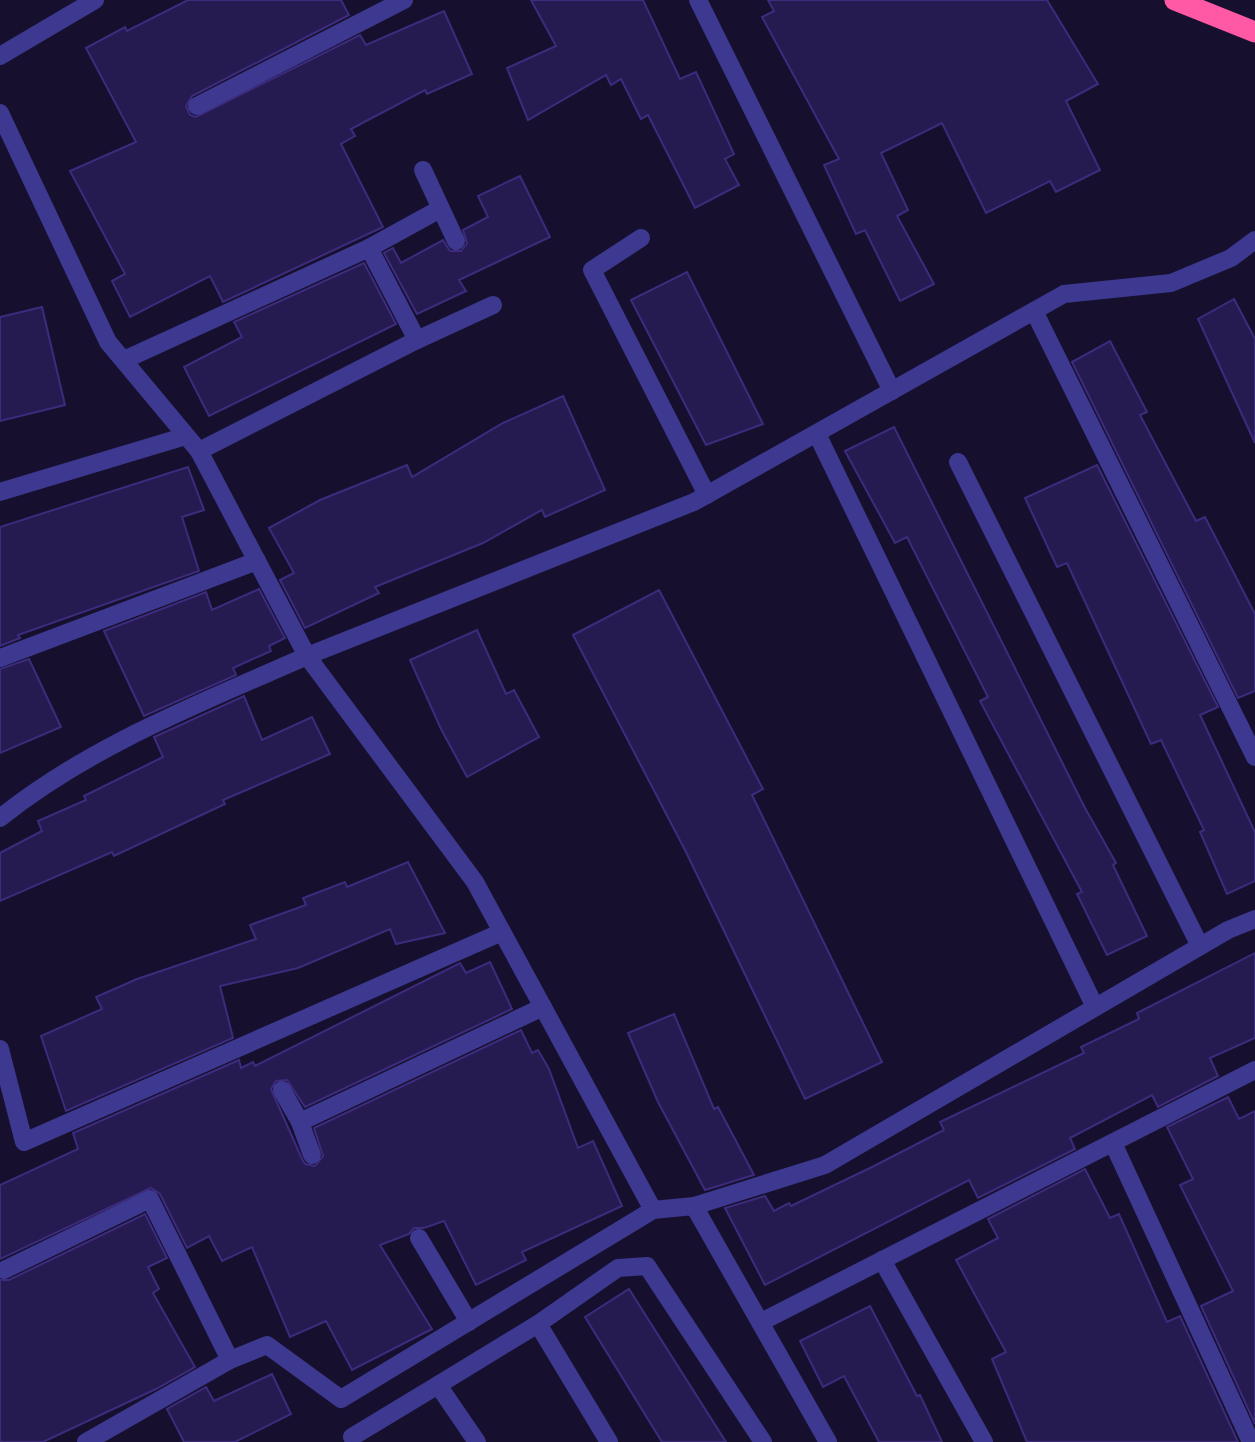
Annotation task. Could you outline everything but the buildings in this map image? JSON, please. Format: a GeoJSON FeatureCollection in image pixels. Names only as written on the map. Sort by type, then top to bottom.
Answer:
{"type":"FeatureCollection","features":[{"type":"Feature","properties":{"kind":"highway"},"geometry":{"type":"LineString","coordinates":[[1175,0],[1255,32]]}},
{"type":"Feature","properties":{"kind":"street"},"geometry":{"type":"LineString","coordinates":[[0,56],[94,0]]}},
{"type":"Feature","properties":{"kind":"street"},"geometry":{"type":"LineString","coordinates":[[197,106],[404,0]]}},
{"type":"Feature","properties":{"kind":"street"},"geometry":{"type":"LineString","coordinates":[[698,0],[892,391]]}},
{"type":"Feature","properties":{"kind":"street"},"geometry":{"type":"LineString","coordinates":[[0,113],[108,342],[198,451],[307,656],[475,882],[653,1210]]}},
{"type":"Feature","properties":{"kind":"street"},"geometry":{"type":"LineString","coordinates":[[423,170],[456,241]]}},
{"type":"Feature","properties":{"kind":"street"},"geometry":{"type":"LineString","coordinates":[[124,360],[369,248],[440,209]]}},
{"type":"Feature","properties":{"kind":"street"},"geometry":{"type":"LineString","coordinates":[[641,238],[592,270],[708,495]]}},
{"type":"Feature","properties":{"kind":"street"},"geometry":{"type":"LineString","coordinates":[[0,818],[41,784],[160,721],[307,656],[708,495],[1064,294],[1171,283],[1231,258],[1255,240]]}},
{"type":"Feature","properties":{"kind":"street"},"geometry":{"type":"LineString","coordinates":[[369,248],[417,340]]}},
{"type":"Feature","properties":{"kind":"street"},"geometry":{"type":"LineString","coordinates":[[198,451],[417,340],[493,305]]}},
{"type":"Feature","properties":{"kind":"street"},"geometry":{"type":"LineString","coordinates":[[1034,312],[1255,757]]}},
{"type":"Feature","properties":{"kind":"street"},"geometry":{"type":"LineString","coordinates":[[817,434],[1095,1007]]}},
{"type":"Feature","properties":{"kind":"street"},"geometry":{"type":"LineString","coordinates":[[0,492],[186,436]]}},
{"type":"Feature","properties":{"kind":"street"},"geometry":{"type":"LineString","coordinates":[[958,462],[1200,946]]}},
{"type":"Feature","properties":{"kind":"street"},"geometry":{"type":"LineString","coordinates":[[0,658],[257,561]]}},
{"type":"Feature","properties":{"kind":"street"},"geometry":{"type":"LineString","coordinates":[[86,1442],[230,1360],[267,1345],[341,1399],[653,1210],[694,1206],[825,1165],[1200,946],[1255,919]]}},
{"type":"Feature","properties":{"kind":"street"},"geometry":{"type":"LineString","coordinates":[[0,1049],[24,1142],[502,932]]}},
{"type":"Feature","properties":{"kind":"street"},"geometry":{"type":"LineString","coordinates":[[300,1122],[543,1007]]}},
{"type":"Feature","properties":{"kind":"street"},"geometry":{"type":"LineString","coordinates":[[761,1322],[1255,1070]]}},
{"type":"Feature","properties":{"kind":"street"},"geometry":{"type":"LineString","coordinates":[[282,1090],[300,1122],[312,1155]]}},
{"type":"Feature","properties":{"kind":"street"},"geometry":{"type":"LineString","coordinates":[[1113,1143],[1251,1442]]}},
{"type":"Feature","properties":{"kind":"street"},"geometry":{"type":"LineString","coordinates":[[4,1270],[150,1199],[230,1360]]}},
{"type":"Feature","properties":{"kind":"street"},"geometry":{"type":"LineString","coordinates":[[694,1206],[828,1442]]}},
{"type":"Feature","properties":{"kind":"street"},"geometry":{"type":"LineString","coordinates":[[419,1238],[469,1322]]}},
{"type":"Feature","properties":{"kind":"street"},"geometry":{"type":"LineString","coordinates":[[882,1260],[985,1442]]}},
{"type":"Feature","properties":{"kind":"street"},"geometry":{"type":"LineString","coordinates":[[350,1440],[538,1324],[618,1268],[647,1266],[762,1442]]}},
{"type":"Feature","properties":{"kind":"street"},"geometry":{"type":"LineString","coordinates":[[538,1324],[609,1442]]}},
{"type":"Feature","properties":{"kind":"street"},"geometry":{"type":"LineString","coordinates":[[438,1385],[477,1442]]}}]}
